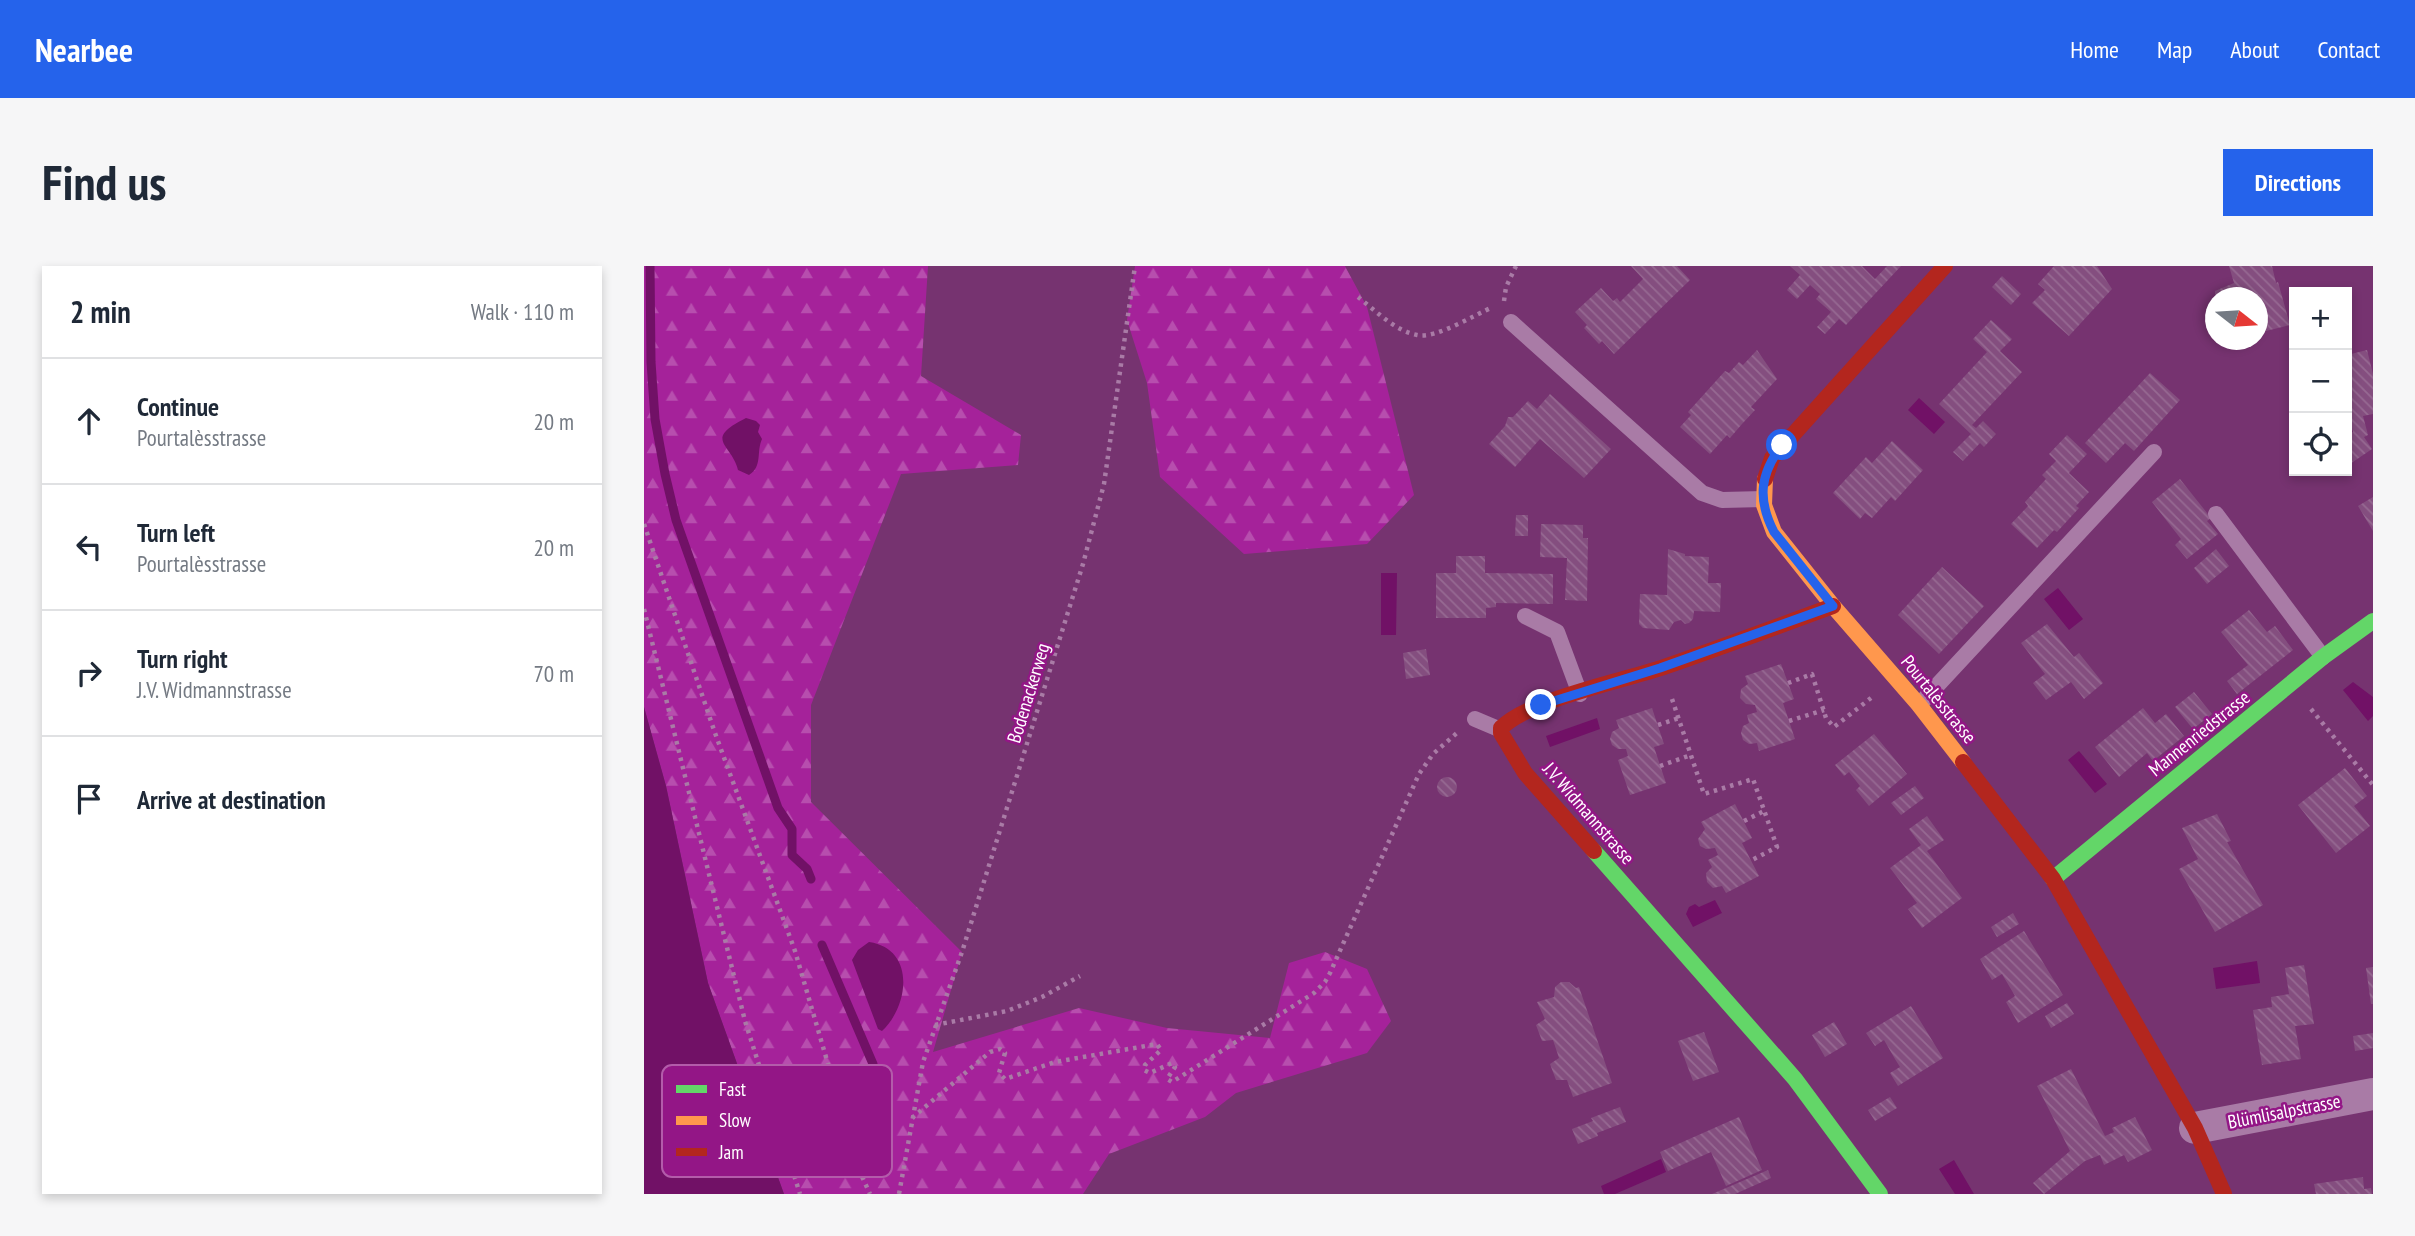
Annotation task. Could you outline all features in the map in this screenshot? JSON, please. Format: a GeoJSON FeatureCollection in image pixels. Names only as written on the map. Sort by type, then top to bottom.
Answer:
{"type":"FeatureCollection","features":[{"type":"Feature","properties":{"kind":"street","name":"Pourtalèsstrasse"},"geometry":{"type":"LineString","coordinates":[[1945,266],[1782,445],[1766,471],[1764,499],[1768,521],[1833,606],[1919,705],[2053,879],[2195,1128],[2224,1194]]}},
{"type":"Feature","properties":{"kind":"street"},"geometry":{"type":"LineString","coordinates":[[1501,730],[1507,722],[1530,710],[1660,668],[1833,606]]}},
{"type":"Feature","properties":{"kind":"street","name":"Mannenriedstrasse"},"geometry":{"type":"LineString","coordinates":[[2053,879],[2323,657],[2373,621]]}},
{"type":"Feature","properties":{"kind":"street","name":"J.V. Widmannstrasse"},"geometry":{"type":"LineString","coordinates":[[1501,730],[1510,751],[1525,773],[1795,1079],[1880,1194]]}},
{"type":"Feature","properties":{"kind":"street","name":"Blümlisalpstrasse"},"geometry":{"type":"LineString","coordinates":[[2195,1128],[2373,1094]]}},
{"type":"Feature","properties":{"kind":"lane"},"geometry":{"type":"LineString","coordinates":[[1511,322],[1702,493],[1722,500],[1764,499]]}},
{"type":"Feature","properties":{"kind":"lane"},"geometry":{"type":"LineString","coordinates":[[1919,705],[2154,452]]}},
{"type":"Feature","properties":{"kind":"lane"},"geometry":{"type":"LineString","coordinates":[[2216,514],[2323,657]]}},
{"type":"Feature","properties":{"kind":"lane"},"geometry":{"type":"LineString","coordinates":[[1525,616],[1557,632],[1580,694]]}},
{"type":"Feature","properties":{"kind":"lane"},"geometry":{"type":"LineString","coordinates":[[1475,719],[1501,730]]}},
{"type":"Feature","properties":{"kind":"path","name":"Bodenackerweg"},"geometry":{"type":"LineString","coordinates":[[899,1194],[923,1062],[962,952],[1083,564],[1104,484],[1135,266]]}},
{"type":"Feature","properties":{"kind":"path"},"geometry":{"type":"LineString","coordinates":[[1358,297],[1400,329],[1425,335],[1492,307],[1504,307],[1506,286],[1516,266]]}},
{"type":"Feature","properties":{"kind":"path"},"geometry":{"type":"LineString","coordinates":[[644,524],[715,733],[795,950],[828,1065]]}},
{"type":"Feature","properties":{"kind":"path"},"geometry":{"type":"LineString","coordinates":[[644,609],[745,1021],[759,1065]]}},
{"type":"Feature","properties":{"kind":"path"},"geometry":{"type":"LineString","coordinates":[[1660,668],[1704,794],[1753,779],[1777,846],[1752,860]]}},
{"type":"Feature","properties":{"kind":"path"},"geometry":{"type":"LineString","coordinates":[[1788,683],[1812,674],[1824,710],[1834,727],[1896,678]]}},
{"type":"Feature","properties":{"kind":"path"},"geometry":{"type":"LineString","coordinates":[[2292,684],[2373,785]]}},
{"type":"Feature","properties":{"kind":"path"},"geometry":{"type":"LineString","coordinates":[[1789,721],[1824,710]]}},
{"type":"Feature","properties":{"kind":"path"},"geometry":{"type":"LineString","coordinates":[[1658,726],[1679,718]]}},
{"type":"Feature","properties":{"kind":"path"},"geometry":{"type":"LineString","coordinates":[[912,1119],[990,1052],[1000,1049],[1005,1053],[999,1073],[1005,1079],[1055,1062],[1157,1045],[1161,1050],[1145,1065],[1144,1070],[1150,1073],[1172,1063],[1175,1067],[1167,1079],[1172,1082],[1314,993],[1321,988],[1330,973],[1419,774],[1433,754],[1475,719]]}},
{"type":"Feature","properties":{"kind":"path"},"geometry":{"type":"LineString","coordinates":[[1660,766],[1691,755]]}},
{"type":"Feature","properties":{"kind":"path"},"geometry":{"type":"LineString","coordinates":[[1744,821],[1764,811]]}},
{"type":"Feature","properties":{"kind":"path"},"geometry":{"type":"LineString","coordinates":[[934,1026],[1007,1011],[1042,997],[1080,976]]}},
{"type":"Feature","properties":{"kind":"path"},"geometry":{"type":"LineString","coordinates":[[795,1177],[800,1194]]}},
{"type":"Feature","properties":{"kind":"path"},"geometry":{"type":"LineString","coordinates":[[862,1177],[870,1194]]}},
{"type":"Feature","properties":{"kind":"green space"},"geometry":{"type":"Polygon","coordinates":[[[644,266],[928,266],[921,376],[1021,435],[1018,465],[901,474],[811,705],[811,802],[962,952],[933,1052],[1079,1008],[1167,1028],[1270,1038],[1289,963],[1325,952],[1367,969],[1391,1021],[1367,1053],[1236,1093],[1205,1117],[1109,1154],[1083,1194],[784,1194],[778,1177],[892,1177],[892,1065],[738,1065],[708,983],[666,786],[644,707],[644,266]]]}},
{"type":"Feature","properties":{"kind":"green space"},"geometry":{"type":"Polygon","coordinates":[[[1135,266],[1345,266],[1367,307],[1414,495],[1367,544],[1244,554],[1160,477],[1147,383],[1127,320],[1135,266]]]}},
{"type":"Feature","properties":{"kind":"shaded area"},"geometry":{"type":"Polygon","coordinates":[[[1919,398],[1945,422],[1934,434],[1908,410],[1919,398]]]}},
{"type":"Feature","properties":{"kind":"shaded area"},"geometry":{"type":"Polygon","coordinates":[[[746,418],[760,425],[758,432],[762,439],[758,463],[749,475],[738,470],[723,442],[725,432],[746,418]]]}},
{"type":"Feature","properties":{"kind":"shaded area"},"geometry":{"type":"Polygon","coordinates":[[[1381,573],[1397,573],[1396,635],[1381,635],[1381,573]]]}},
{"type":"Feature","properties":{"kind":"shaded area"},"geometry":{"type":"Polygon","coordinates":[[[2058,588],[2083,619],[2069,630],[2044,599],[2058,588]]]}},
{"type":"Feature","properties":{"kind":"shaded area"},"geometry":{"type":"Polygon","coordinates":[[[2353,682],[2373,697],[2373,716],[2368,721],[2343,690],[2353,682]]]}},
{"type":"Feature","properties":{"kind":"shaded area"},"geometry":{"type":"Polygon","coordinates":[[[644,707],[666,786],[708,983],[738,1065],[662,1065],[662,1177],[778,1177],[784,1194],[644,1194],[644,707]]]}},
{"type":"Feature","properties":{"kind":"shaded area"},"geometry":{"type":"Polygon","coordinates":[[[1597,718],[1600,729],[1550,747],[1546,736],[1597,718]]]}},
{"type":"Feature","properties":{"kind":"shaded area"},"geometry":{"type":"Polygon","coordinates":[[[2079,751],[2107,784],[2095,793],[2068,760],[2079,751]]]}},
{"type":"Feature","properties":{"kind":"shaded area"},"geometry":{"type":"Polygon","coordinates":[[[1715,900],[1722,913],[1693,927],[1686,914],[1689,907],[1695,904],[1699,907],[1715,900]]]}},
{"type":"Feature","properties":{"kind":"shaded area"},"geometry":{"type":"Polygon","coordinates":[[[869,942],[884,947],[895,955],[903,980],[898,1008],[882,1031],[878,1029],[852,960],[858,950],[869,942]]]}},
{"type":"Feature","properties":{"kind":"shaded area"},"geometry":{"type":"Polygon","coordinates":[[[2257,961],[2260,983],[2216,989],[2213,968],[2257,961]]]}},
{"type":"Feature","properties":{"kind":"shaded area"},"geometry":{"type":"Polygon","coordinates":[[[1661,1159],[1666,1172],[1615,1194],[1604,1194],[1601,1186],[1661,1159]]]}},
{"type":"Feature","properties":{"kind":"shaded area"},"geometry":{"type":"Polygon","coordinates":[[[1954,1160],[1974,1194],[1955,1194],[1939,1169],[1954,1160]]]}},
{"type":"Feature","properties":{"kind":"building"},"geometry":{"type":"Polygon","coordinates":[[[1631,266],[1677,266],[1690,280],[1614,354],[1602,341],[1599,344],[1584,328],[1587,325],[1575,312],[1601,288],[1613,301],[1617,298],[1620,302],[1643,279],[1631,266]]]}},
{"type":"Feature","properties":{"kind":"building"},"geometry":{"type":"Polygon","coordinates":[[[1790,266],[1862,266],[1875,279],[1887,266],[1901,266],[1846,325],[1839,319],[1825,334],[1817,327],[1831,312],[1816,299],[1820,294],[1810,285],[1797,299],[1787,290],[1800,275],[1790,266]]]}},
{"type":"Feature","properties":{"kind":"building"},"geometry":{"type":"Polygon","coordinates":[[[2054,266],[2097,266],[2112,289],[2069,336],[2032,303],[2045,290],[2038,284],[2054,266]]]}},
{"type":"Feature","properties":{"kind":"building"},"geometry":{"type":"Polygon","coordinates":[[[2229,266],[2272,266],[2289,325],[2268,330],[2268,287],[2224,287],[2234,283],[2229,266]]]}},
{"type":"Feature","properties":{"kind":"building"},"geometry":{"type":"Polygon","coordinates":[[[2002,276],[2021,294],[2011,305],[1992,287],[2002,276]]]}},
{"type":"Feature","properties":{"kind":"building"},"geometry":{"type":"Polygon","coordinates":[[[1991,320],[2012,339],[2000,351],[2022,372],[1972,425],[1976,428],[1983,421],[1996,434],[1984,447],[1980,443],[1963,461],[1953,452],[1971,434],[1939,404],[1987,352],[1973,339],[1991,320]]]}},
{"type":"Feature","properties":{"kind":"building"},"geometry":{"type":"Polygon","coordinates":[[[1757,350],[1777,379],[1751,407],[1755,410],[1730,438],[1727,435],[1710,454],[1680,427],[1691,415],[1688,412],[1725,371],[1729,373],[1739,362],[1743,365],[1757,350]]]}},
{"type":"Feature","properties":{"kind":"building"},"geometry":{"type":"Polygon","coordinates":[[[2367,350],[2373,374],[2373,414],[2363,416],[2368,435],[2364,437],[2372,449],[2352,463],[2353,432],[2352,354],[2367,350]]]}},
{"type":"Feature","properties":{"kind":"building"},"geometry":{"type":"Polygon","coordinates":[[[2150,373],[2180,400],[2134,451],[2125,443],[2106,463],[2085,443],[2150,373]]]}},
{"type":"Feature","properties":{"kind":"building"},"geometry":{"type":"Polygon","coordinates":[[[1550,394],[1611,449],[1584,478],[1540,439],[1515,467],[1489,444],[1505,426],[1508,417],[1513,417],[1528,401],[1537,409],[1550,394]]]}},
{"type":"Feature","properties":{"kind":"building"},"geometry":{"type":"Polygon","coordinates":[[[2067,435],[2087,454],[2069,473],[2089,492],[2076,506],[2079,508],[2057,532],[2054,530],[2037,548],[2011,524],[2028,506],[2025,502],[2046,479],[2042,475],[2056,461],[2049,454],[2067,435]]]}},
{"type":"Feature","properties":{"kind":"building"},"geometry":{"type":"Polygon","coordinates":[[[1892,441],[1923,470],[1895,501],[1891,497],[1872,518],[1865,513],[1860,519],[1833,493],[1866,457],[1872,463],[1892,441]]]}},
{"type":"Feature","properties":{"kind":"building"},"geometry":{"type":"Polygon","coordinates":[[[2180,479],[2211,518],[2207,521],[2218,534],[2187,559],[2175,545],[2181,539],[2152,502],[2180,479]]]}},
{"type":"Feature","properties":{"kind":"building"},"geometry":{"type":"Polygon","coordinates":[[[2373,497],[2373,531],[2358,506],[2373,497]]]}},
{"type":"Feature","properties":{"kind":"building"},"geometry":{"type":"Polygon","coordinates":[[[1516,515],[1528,515],[1528,536],[1515,536],[1516,515]]]}},
{"type":"Feature","properties":{"kind":"building"},"geometry":{"type":"Polygon","coordinates":[[[1541,524],[1583,525],[1583,538],[1588,538],[1587,601],[1565,600],[1567,558],[1540,557],[1541,524]]]}},
{"type":"Feature","properties":{"kind":"building"},"geometry":{"type":"Polygon","coordinates":[[[1668,549],[1685,556],[1709,557],[1708,583],[1721,583],[1720,612],[1694,611],[1693,619],[1689,623],[1685,624],[1681,620],[1674,622],[1669,630],[1643,628],[1639,624],[1640,594],[1667,595],[1668,549]]]}},
{"type":"Feature","properties":{"kind":"building"},"geometry":{"type":"Polygon","coordinates":[[[2216,549],[2229,566],[2207,584],[2194,568],[2216,549]]]}},
{"type":"Feature","properties":{"kind":"building"},"geometry":{"type":"Polygon","coordinates":[[[1456,556],[1485,556],[1485,573],[1553,574],[1553,604],[1496,603],[1496,607],[1486,608],[1486,618],[1436,618],[1436,573],[1456,573],[1456,556]]]}},
{"type":"Feature","properties":{"kind":"building"},"geometry":{"type":"Polygon","coordinates":[[[1942,567],[1984,606],[1939,654],[1898,615],[1942,567]]]}},
{"type":"Feature","properties":{"kind":"building"},"geometry":{"type":"Polygon","coordinates":[[[2249,610],[2267,632],[2275,626],[2293,650],[2237,694],[2227,681],[2248,665],[2221,632],[2249,610]]]}},
{"type":"Feature","properties":{"kind":"building"},"geometry":{"type":"Polygon","coordinates":[[[2047,624],[2074,657],[2079,653],[2103,683],[2084,699],[2071,682],[2046,700],[2033,683],[2045,674],[2021,643],[2047,624]]]}},
{"type":"Feature","properties":{"kind":"building"},"geometry":{"type":"Polygon","coordinates":[[[1426,649],[1430,675],[1406,679],[1403,653],[1426,649]]]}},
{"type":"Feature","properties":{"kind":"building"},"geometry":{"type":"Polygon","coordinates":[[[1781,664],[1794,699],[1783,703],[1795,739],[1759,751],[1757,743],[1749,744],[1743,740],[1743,726],[1749,723],[1747,715],[1757,712],[1755,705],[1746,704],[1740,698],[1741,689],[1748,684],[1745,676],[1781,664]]]}},
{"type":"Feature","properties":{"kind":"building"},"geometry":{"type":"Polygon","coordinates":[[[2194,692],[2212,714],[2193,729],[2175,707],[2194,692]]]}},
{"type":"Feature","properties":{"kind":"building"},"geometry":{"type":"Polygon","coordinates":[[[1652,708],[1664,744],[1654,747],[1666,783],[1630,795],[1618,760],[1628,756],[1626,749],[1618,749],[1612,745],[1610,739],[1612,732],[1619,728],[1616,720],[1652,708]]]}},
{"type":"Feature","properties":{"kind":"building"},"geometry":{"type":"Polygon","coordinates":[[[2143,708],[2155,723],[2166,714],[2184,736],[2153,761],[2147,753],[2119,777],[2095,747],[2143,708]]]}},
{"type":"Feature","properties":{"kind":"building"},"geometry":{"type":"Polygon","coordinates":[[[1874,734],[1907,774],[1869,806],[1856,790],[1860,786],[1849,772],[1844,776],[1835,765],[1874,734]]]}},
{"type":"Feature","properties":{"kind":"building"},"geometry":{"type":"Polygon","coordinates":[[[2345,768],[2367,796],[2354,806],[2370,826],[2336,853],[2298,805],[2345,768]]]}},
{"type":"Feature","properties":{"kind":"building"},"geometry":{"type":"Polygon","coordinates":[[[1443,777],[1451,777],[1457,787],[1451,797],[1443,797],[1437,791],[1437,783],[1443,777]]]}},
{"type":"Feature","properties":{"kind":"building"},"geometry":{"type":"Polygon","coordinates":[[[1915,786],[1924,798],[1901,815],[1891,803],[1915,786]]]}},
{"type":"Feature","properties":{"kind":"building"},"geometry":{"type":"Polygon","coordinates":[[[1735,804],[1752,838],[1742,843],[1759,876],[1726,893],[1722,886],[1713,888],[1707,882],[1706,873],[1712,867],[1708,860],[1718,855],[1715,848],[1706,849],[1700,846],[1698,839],[1705,829],[1701,822],[1735,804]]]}},
{"type":"Feature","properties":{"kind":"building"},"geometry":{"type":"Polygon","coordinates":[[[2217,814],[2231,841],[2227,842],[2263,905],[2215,932],[2179,869],[2198,859],[2182,828],[2217,814]]]}},
{"type":"Feature","properties":{"kind":"building"},"geometry":{"type":"Polygon","coordinates":[[[1927,816],[1944,840],[1927,851],[1962,898],[1922,928],[1908,909],[1917,903],[1890,868],[1921,845],[1909,829],[1927,816]]]}},
{"type":"Feature","properties":{"kind":"building"},"geometry":{"type":"Polygon","coordinates":[[[2013,913],[2019,924],[1997,937],[1991,927],[2013,913]]]}},
{"type":"Feature","properties":{"kind":"building"},"geometry":{"type":"Polygon","coordinates":[[[2024,931],[2063,995],[2018,1023],[2006,1002],[2015,996],[2002,974],[1992,980],[1980,959],[2024,931]]]}},
{"type":"Feature","properties":{"kind":"building"},"geometry":{"type":"Polygon","coordinates":[[[2304,965],[2314,1024],[2295,1026],[2301,1059],[2262,1065],[2253,1010],[2272,1007],[2271,997],[2289,994],[2285,968],[2304,965]]]}},
{"type":"Feature","properties":{"kind":"building"},"geometry":{"type":"Polygon","coordinates":[[[2373,967],[2373,1004],[2371,1004],[2366,968],[2373,967]]]}},
{"type":"Feature","properties":{"kind":"building"},"geometry":{"type":"Polygon","coordinates":[[[1561,982],[1569,982],[1576,988],[1579,987],[1612,1083],[1573,1097],[1567,1080],[1556,1080],[1550,1064],[1559,1058],[1553,1040],[1542,1041],[1536,1025],[1545,1019],[1537,1002],[1554,997],[1555,987],[1561,982]]]}},
{"type":"Feature","properties":{"kind":"building"},"geometry":{"type":"Polygon","coordinates":[[[2067,1003],[2074,1014],[2051,1028],[2045,1016],[2067,1003]]]}},
{"type":"Feature","properties":{"kind":"building"},"geometry":{"type":"Polygon","coordinates":[[[1911,1006],[1943,1058],[1898,1086],[1890,1073],[1900,1067],[1884,1040],[1875,1046],[1866,1033],[1911,1006]]]}},
{"type":"Feature","properties":{"kind":"building"},"geometry":{"type":"Polygon","coordinates":[[[1834,1022],[1847,1044],[1825,1057],[1812,1035],[1834,1022]]]}},
{"type":"Feature","properties":{"kind":"building"},"geometry":{"type":"Polygon","coordinates":[[[1704,1032],[1719,1072],[1693,1081],[1678,1041],[1704,1032]]]}},
{"type":"Feature","properties":{"kind":"building"},"geometry":{"type":"Polygon","coordinates":[[[2373,1033],[2373,1048],[2355,1051],[2353,1036],[2373,1033]]]}},
{"type":"Feature","properties":{"kind":"building"},"geometry":{"type":"Polygon","coordinates":[[[2071,1069],[2105,1136],[2114,1132],[2112,1128],[2135,1117],[2152,1150],[2128,1162],[2124,1155],[2104,1165],[2100,1155],[2085,1161],[2044,1194],[2033,1183],[2070,1151],[2037,1086],[2071,1069]]]}},
{"type":"Feature","properties":{"kind":"building"},"geometry":{"type":"Polygon","coordinates":[[[1890,1097],[1897,1108],[1875,1121],[1868,1110],[1890,1097]]]}},
{"type":"Feature","properties":{"kind":"building"},"geometry":{"type":"Polygon","coordinates":[[[1620,1107],[1626,1122],[1578,1144],[1572,1129],[1620,1107]]]}},
{"type":"Feature","properties":{"kind":"building"},"geometry":{"type":"Polygon","coordinates":[[[1739,1117],[1762,1170],[1726,1186],[1711,1152],[1668,1171],[1660,1152],[1739,1117]]]}},
{"type":"Feature","properties":{"kind":"building"},"geometry":{"type":"Polygon","coordinates":[[[1768,1170],[1771,1178],[1735,1194],[1712,1194],[1768,1170]]]}},
{"type":"Feature","properties":{"kind":"building"},"geometry":{"type":"Polygon","coordinates":[[[2363,1177],[2364,1189],[2371,1188],[2372,1194],[2316,1194],[2314,1184],[2363,1177]]]}},
{"type":"Feature","properties":{"kind":"waterway"},"geometry":{"type":"LineString","coordinates":[[650,266],[651,362],[655,419],[676,520],[778,808],[792,829],[792,855],[807,869],[811,879]]}},
{"type":"Feature","properties":{"kind":"waterway"},"geometry":{"type":"LineString","coordinates":[[822,945],[873,1065]]}},
{"type":"Feature","properties":{"kind":"traffic: fast"},"geometry":{"type":"LineString","coordinates":[[2053,879],[2323,657],[2373,621]]}},
{"type":"Feature","properties":{"kind":"traffic: fast"},"geometry":{"type":"LineString","coordinates":[[1594,851],[1795,1079],[1880,1194]]}},
{"type":"Feature","properties":{"kind":"traffic: slow"},"geometry":{"type":"LineString","coordinates":[[1765,479],[1764,505],[1774,532],[1833,606],[1919,705],[1963,762]]}},
{"type":"Feature","properties":{"kind":"traffic: jam"},"geometry":{"type":"LineString","coordinates":[[1765,479],[1772,458],[1945,266]]}},
{"type":"Feature","properties":{"kind":"traffic: jam"},"geometry":{"type":"LineString","coordinates":[[1594,851],[1525,773],[1501,733],[1501,728],[1514,718],[1553,700],[1661,668],[1833,606]]}},
{"type":"Feature","properties":{"kind":"traffic: jam"},"geometry":{"type":"LineString","coordinates":[[1963,762],[2053,879],[2195,1128],[2224,1194]]}},
{"type":"Feature","properties":{"kind":"route"},"geometry":{"type":"LineString","coordinates":[[1541,705],[1660,668],[1833,606],[1768,521],[1763,484],[1772,458],[1782,445]]}}]}
